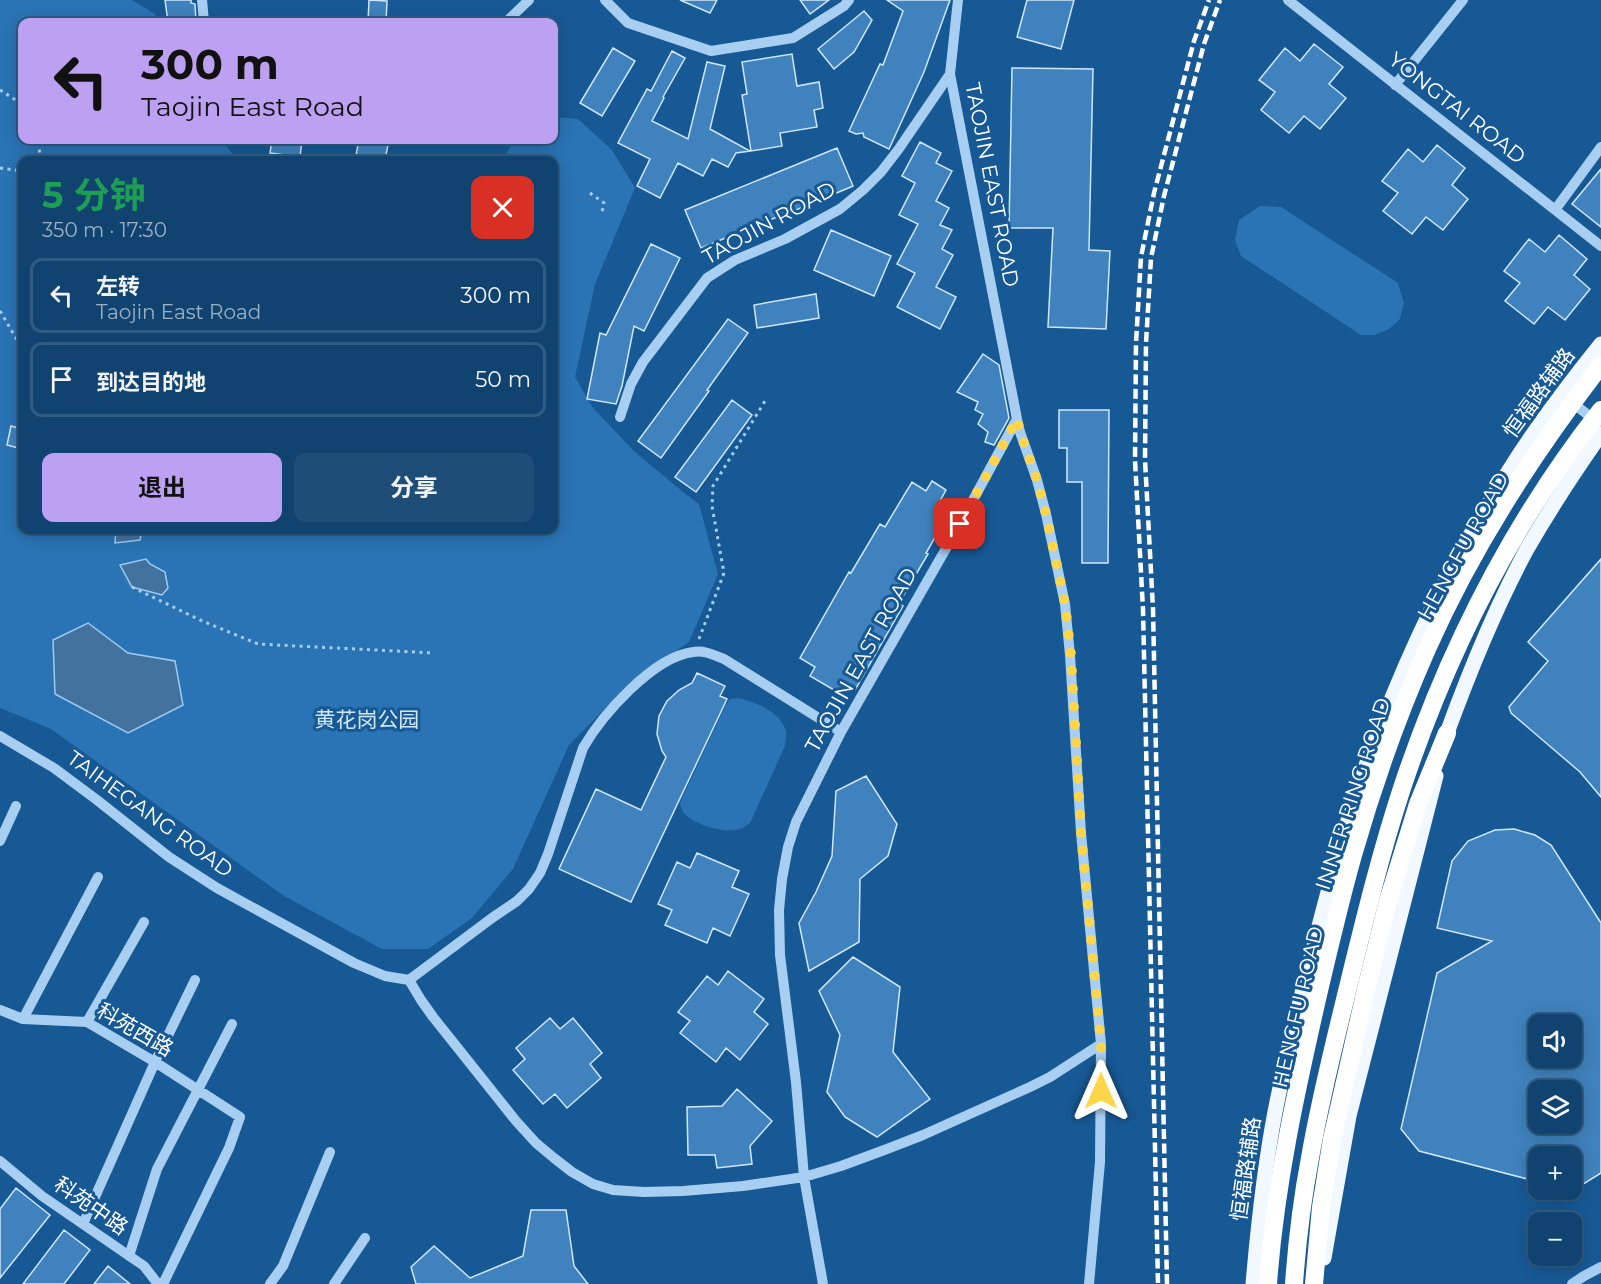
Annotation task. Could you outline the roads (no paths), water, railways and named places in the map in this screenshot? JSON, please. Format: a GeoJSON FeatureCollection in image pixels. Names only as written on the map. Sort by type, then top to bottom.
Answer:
{"type":"FeatureCollection","features":[{"type":"Feature","properties":{"kind":"highway","name":"INNER RING ROAD"},"geometry":{"type":"LineString","coordinates":[[1269,1284],[1273,1225],[1280,1175],[1302,1065],[1353,855],[1395,729],[1428,648],[1466,570],[1530,462],[1601,367]]}},
{"type":"Feature","properties":{"kind":"highway"},"geometry":{"type":"LineString","coordinates":[[1292,1284],[1304,1195],[1320,1104],[1370,897],[1402,787],[1452,659],[1485,592],[1556,472],[1598,417]]}},
{"type":"Feature","properties":{"kind":"highway"},"geometry":{"type":"LineString","coordinates":[[1314,1284],[1321,1208],[1332,1139],[1388,901],[1418,804],[1447,733]]}},
{"type":"Feature","properties":{"kind":"main road","name":"恒福路辅路"},"geometry":{"type":"LineString","coordinates":[[1253,1284],[1267,1158],[1288,1049],[1342,840],[1380,729],[1404,670],[1450,573],[1479,519],[1509,471],[1568,399],[1601,344]]}},
{"type":"Feature","properties":{"kind":"main road","name":"HENGFU ROAD"},"geometry":{"type":"LineString","coordinates":[[1269,1284],[1280,1198],[1302,1073],[1348,888],[1380,778],[1424,666],[1465,579],[1492,530],[1556,428],[1568,399],[1601,367]]}},
{"type":"Feature","properties":{"kind":"main road","name":"HENGFU ROAD"},"geometry":{"type":"LineString","coordinates":[[1292,1284],[1295,1231],[1321,1080],[1364,905],[1402,776],[1450,654],[1478,597],[1538,494],[1598,417],[1601,403]]}},
{"type":"Feature","properties":{"kind":"main road"},"geometry":{"type":"LineString","coordinates":[[1319,1284],[1349,1116],[1447,733],[1477,655],[1509,584],[1556,500],[1601,434]]}},
{"type":"Feature","properties":{"kind":"main road"},"geometry":{"type":"LineString","coordinates":[[1439,682],[1447,733]]}},
{"type":"Feature","properties":{"kind":"street"},"geometry":{"type":"LineString","coordinates":[[202,0],[204,18]]}},
{"type":"Feature","properties":{"kind":"street"},"geometry":{"type":"LineString","coordinates":[[510,18],[529,0]]}},
{"type":"Feature","properties":{"kind":"street"},"geometry":{"type":"LineString","coordinates":[[605,0],[628,23],[711,51],[793,38],[844,6],[849,0]]}},
{"type":"Feature","properties":{"kind":"street","name":"TAOJIN ROAD"},"geometry":{"type":"LineString","coordinates":[[620,417],[631,384],[643,362],[708,278],[735,260],[785,239],[840,209],[881,172],[950,74],[958,0]]}},
{"type":"Feature","properties":{"kind":"street","name":"YONGTAI ROAD"},"geometry":{"type":"LineString","coordinates":[[1288,0],[1601,246]]}},
{"type":"Feature","properties":{"kind":"street"},"geometry":{"type":"LineString","coordinates":[[1395,85],[1463,0]]}},
{"type":"Feature","properties":{"kind":"street","name":"TAOJIN EAST ROAD"},"geometry":{"type":"LineString","coordinates":[[823,1284],[804,1177],[796,1082],[780,955],[779,910],[788,847],[796,822],[841,732],[1017,419],[950,74]]}},
{"type":"Feature","properties":{"kind":"street"},"geometry":{"type":"LineString","coordinates":[[1555,210],[1601,147]]}},
{"type":"Feature","properties":{"kind":"street"},"geometry":{"type":"LineString","coordinates":[[1568,399],[1598,417]]}},
{"type":"Feature","properties":{"kind":"street"},"geometry":{"type":"LineString","coordinates":[[1017,419],[1046,514],[1065,604],[1071,655],[1081,833],[1101,1044],[1100,1162],[1089,1284]]}},
{"type":"Feature","properties":{"kind":"street"},"geometry":{"type":"LineString","coordinates":[[841,732],[724,659],[709,653],[694,651],[670,659],[647,675],[614,705],[590,735],[583,748],[548,854],[540,873],[529,889],[517,901],[409,980],[433,1017],[516,1121],[536,1143],[572,1172],[593,1184],[613,1190],[683,1191],[743,1186],[804,1177],[887,1149],[1050,1077],[1101,1044]]}},
{"type":"Feature","properties":{"kind":"street","name":"TAIHEGANG ROAD"},"geometry":{"type":"LineString","coordinates":[[0,736],[61,774],[169,857],[217,888],[354,963],[385,976],[409,980]]}},
{"type":"Feature","properties":{"kind":"street"},"geometry":{"type":"LineString","coordinates":[[0,841],[16,806]]}},
{"type":"Feature","properties":{"kind":"street"},"geometry":{"type":"LineString","coordinates":[[23,1019],[98,877]]}},
{"type":"Feature","properties":{"kind":"street"},"geometry":{"type":"LineString","coordinates":[[87,1022],[144,922]]}},
{"type":"Feature","properties":{"kind":"street"},"geometry":{"type":"LineString","coordinates":[[83,1224],[154,1062],[195,980]]}},
{"type":"Feature","properties":{"kind":"street","name":"科苑西路"},"geometry":{"type":"LineString","coordinates":[[0,1010],[23,1019],[87,1022],[240,1117],[229,1148],[161,1284]]}},
{"type":"Feature","properties":{"kind":"street"},"geometry":{"type":"LineString","coordinates":[[129,1256],[157,1169],[232,1024]]}},
{"type":"Feature","properties":{"kind":"street"},"geometry":{"type":"LineString","coordinates":[[270,1284],[283,1266],[330,1152]]}},
{"type":"Feature","properties":{"kind":"street","name":"科苑中路"},"geometry":{"type":"LineString","coordinates":[[0,1161],[42,1196],[144,1266],[161,1284]]}},
{"type":"Feature","properties":{"kind":"street"},"geometry":{"type":"LineString","coordinates":[[334,1284],[364,1238]]}},
{"type":"Feature","properties":{"kind":"street"},"geometry":{"type":"LineString","coordinates":[[1572,1284],[1601,1267]]}},
{"type":"Feature","properties":{"kind":"street"},"geometry":{"type":"LineString","coordinates":[[144,1284],[151,1274]]}},
{"type":"Feature","properties":{"kind":"railway"},"geometry":{"type":"LineString","coordinates":[[1158,1283],[1143,610],[1135,460],[1136,343],[1141,257],[1154,193],[1194,41],[1209,0]]}},
{"type":"Feature","properties":{"kind":"railway"},"geometry":{"type":"LineString","coordinates":[[1167,1284],[1153,609],[1145,460],[1146,343],[1151,258],[1164,196],[1204,44],[1220,0]]}},
{"type":"Feature","properties":{"kind":"park label","name":"黄花岗公园"},"geometry":{"type":"Point","coordinates":[367,720]}}]}
